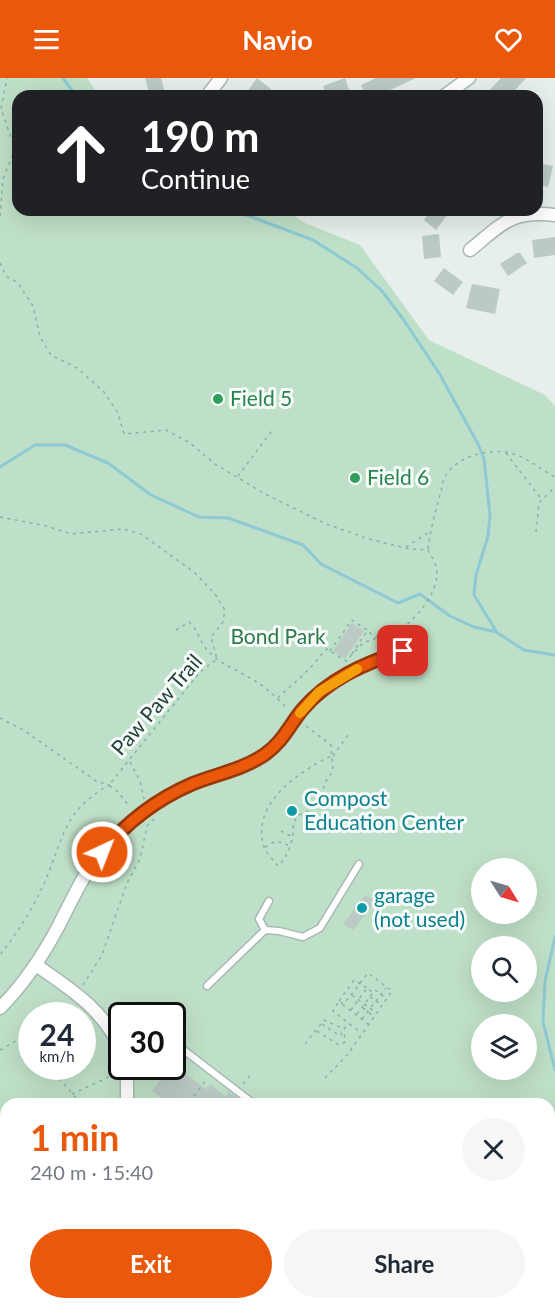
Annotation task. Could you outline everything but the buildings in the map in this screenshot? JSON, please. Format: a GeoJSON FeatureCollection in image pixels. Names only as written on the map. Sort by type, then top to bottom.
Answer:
{"type":"FeatureCollection","features":[{"type":"Feature","properties":{"kind":"street"},"geometry":{"type":"LineString","coordinates":[[212,90],[221,78]]}},
{"type":"Feature","properties":{"kind":"street"},"geometry":{"type":"LineString","coordinates":[[452,90],[469,78]]}},
{"type":"Feature","properties":{"kind":"street"},"geometry":{"type":"LineString","coordinates":[[470,250],[508,220],[517,216]]}},
{"type":"Feature","properties":{"kind":"street"},"geometry":{"type":"LineString","coordinates":[[0,1008],[36,965],[74,895],[102,852],[144,804],[249,764],[285,736],[319,692],[339,679]]}},
{"type":"Feature","properties":{"kind":"street"},"geometry":{"type":"LineString","coordinates":[[36,965],[77,993],[108,1025]]}},
{"type":"Feature","properties":{"kind":"street"},"geometry":{"type":"LineString","coordinates":[[125,1080],[126,1098]]}},
{"type":"Feature","properties":{"kind":"lane"},"geometry":{"type":"LineString","coordinates":[[339,679],[385,657],[403,651],[410,652]]}},
{"type":"Feature","properties":{"kind":"lane"},"geometry":{"type":"LineString","coordinates":[[207,986],[265,930],[303,937],[320,928],[359,864]]}},
{"type":"Feature","properties":{"kind":"lane"},"geometry":{"type":"LineString","coordinates":[[265,930],[259,919],[269,901]]}},
{"type":"Feature","properties":{"kind":"lane"},"geometry":{"type":"LineString","coordinates":[[186,1052],[246,1098]]}},
{"type":"Feature","properties":{"kind":"path"},"geometry":{"type":"LineString","coordinates":[[7,78],[1,109],[12,140]]}},
{"type":"Feature","properties":{"kind":"path"},"geometry":{"type":"LineString","coordinates":[[0,216],[3,179],[12,156]]}},
{"type":"Feature","properties":{"kind":"path"},"geometry":{"type":"LineString","coordinates":[[0,263],[6,276],[18,283],[33,306],[40,337],[51,355],[77,368],[104,392],[118,413],[124,434],[166,430],[190,443],[216,464],[265,494],[326,524],[404,548],[428,550]]}},
{"type":"Feature","properties":{"kind":"path"},"geometry":{"type":"LineString","coordinates":[[238,476],[274,428]]}},
{"type":"Feature","properties":{"kind":"path"},"geometry":{"type":"LineString","coordinates":[[506,453],[542,500]]}},
{"type":"Feature","properties":{"kind":"path"},"geometry":{"type":"LineString","coordinates":[[277,698],[327,649],[346,661],[363,643],[403,628],[412,621],[431,593],[436,581],[437,568],[428,550],[430,532],[445,477],[456,466],[477,454],[506,453],[526,459],[555,477]]}},
{"type":"Feature","properties":{"kind":"path"},"geometry":{"type":"LineString","coordinates":[[536,532],[539,503],[555,487]]}},
{"type":"Feature","properties":{"kind":"path","name":"Paw Paw Trail"},"geometry":{"type":"LineString","coordinates":[[0,517],[47,526],[71,534],[123,530],[141,534],[194,572],[215,594],[225,610],[223,622],[211,637],[217,658],[200,672],[109,785],[119,793],[132,810]]}},
{"type":"Feature","properties":{"kind":"path"},"geometry":{"type":"LineString","coordinates":[[404,548],[430,532]]}},
{"type":"Feature","properties":{"kind":"path"},"geometry":{"type":"LineString","coordinates":[[330,651],[352,620],[379,638],[385,657]]}},
{"type":"Feature","properties":{"kind":"path"},"geometry":{"type":"LineString","coordinates":[[176,630],[189,622],[197,630],[209,652],[232,670],[253,679],[331,746],[333,756],[333,771],[321,795],[309,811],[299,815],[293,823],[294,831],[289,846],[284,859],[278,866],[264,847],[262,828],[268,807],[295,777],[311,766],[333,756],[350,732]]}},
{"type":"Feature","properties":{"kind":"path"},"geometry":{"type":"LineString","coordinates":[[403,628],[405,637],[403,651]]}},
{"type":"Feature","properties":{"kind":"path"},"geometry":{"type":"LineString","coordinates":[[349,659],[368,631]]}},
{"type":"Feature","properties":{"kind":"path"},"geometry":{"type":"LineString","coordinates":[[0,718],[25,731],[96,781],[109,785]]}},
{"type":"Feature","properties":{"kind":"path"},"geometry":{"type":"LineString","coordinates":[[70,1002],[102,955],[127,883],[140,859],[147,826],[154,820],[144,804],[140,782],[129,761]]}},
{"type":"Feature","properties":{"kind":"path"},"geometry":{"type":"LineString","coordinates":[[0,956],[20,929],[38,895],[65,827],[91,795],[109,785]]}},
{"type":"Feature","properties":{"kind":"path"},"geometry":{"type":"LineString","coordinates":[[282,831],[292,837]]}},
{"type":"Feature","properties":{"kind":"path"},"geometry":{"type":"LineString","coordinates":[[264,847],[276,841],[289,846]]}},
{"type":"Feature","properties":{"kind":"path"},"geometry":{"type":"LineString","coordinates":[[325,1078],[348,1054],[361,1032],[392,991],[368,972],[344,1005]]}},
{"type":"Feature","properties":{"kind":"path"},"geometry":{"type":"LineString","coordinates":[[361,1032],[333,1011],[354,980],[373,993]]}},
{"type":"Feature","properties":{"kind":"path"},"geometry":{"type":"LineString","coordinates":[[362,1019],[387,987]]}},
{"type":"Feature","properties":{"kind":"path"},"geometry":{"type":"LineString","coordinates":[[350,1011],[367,988]]}},
{"type":"Feature","properties":{"kind":"path"},"geometry":{"type":"LineString","coordinates":[[356,1015],[375,990],[387,998]]}},
{"type":"Feature","properties":{"kind":"path"},"geometry":{"type":"LineString","coordinates":[[351,994],[376,1012]]}},
{"type":"Feature","properties":{"kind":"path"},"geometry":{"type":"LineString","coordinates":[[370,997],[382,1005]]}},
{"type":"Feature","properties":{"kind":"path"},"geometry":{"type":"LineString","coordinates":[[339,1001],[368,1024]]}},
{"type":"Feature","properties":{"kind":"path"},"geometry":{"type":"LineString","coordinates":[[362,1008],[373,1016]]}},
{"type":"Feature","properties":{"kind":"path"},"geometry":{"type":"LineString","coordinates":[[305,1044],[324,1020],[344,1029]]}},
{"type":"Feature","properties":{"kind":"path"},"geometry":{"type":"LineString","coordinates":[[328,1038],[344,1029],[349,1023]]}},
{"type":"Feature","properties":{"kind":"path"},"geometry":{"type":"LineString","coordinates":[[321,1024],[342,1037],[338,1044]]}},
{"type":"Feature","properties":{"kind":"path"},"geometry":{"type":"LineString","coordinates":[[333,1041],[337,1026]]}},
{"type":"Feature","properties":{"kind":"path"},"geometry":{"type":"LineString","coordinates":[[323,1035],[328,1028]]}},
{"type":"Feature","properties":{"kind":"path"},"geometry":{"type":"LineString","coordinates":[[316,1030],[342,1045],[345,1042],[344,1029]]}},
{"type":"Feature","properties":{"kind":"path"},"geometry":{"type":"LineString","coordinates":[[0,1050],[18,1041]]}},
{"type":"Feature","properties":{"kind":"path"},"geometry":{"type":"LineString","coordinates":[[242,1086],[250,1076]]}},
{"type":"Feature","properties":{"kind":"path"},"geometry":{"type":"LineString","coordinates":[[72,1095],[108,1077]]}},
{"type":"Feature","properties":{"kind":"path"},"geometry":{"type":"LineString","coordinates":[[194,1096],[208,1077]]}},
{"type":"Feature","properties":{"kind":"path"},"geometry":{"type":"LineString","coordinates":[[60,1080],[75,1098]]}},
{"type":"Feature","properties":{"kind":"green space","name":"Bond Park"},"geometry":{"type":"Polygon","coordinates":[[[0,78],[87,78],[95,90],[12,90],[12,216],[295,216],[305,223],[360,245],[429,340],[545,395],[555,406],[555,1098],[0,1098],[0,78]]]}},
{"type":"Feature","properties":{"kind":"waterway"},"geometry":{"type":"LineString","coordinates":[[63,78],[72,90]]}},
{"type":"Feature","properties":{"kind":"waterway"},"geometry":{"type":"LineString","coordinates":[[249,216],[313,240],[357,268],[382,291],[439,373],[484,459],[490,515],[488,536],[476,575],[474,595],[496,631]]}},
{"type":"Feature","properties":{"kind":"waterway"},"geometry":{"type":"LineString","coordinates":[[0,467],[35,445],[65,445],[108,463],[151,495],[199,517],[228,518],[303,545],[321,564],[398,603],[420,594],[450,616],[474,627],[496,632],[524,650],[555,655]]}},
{"type":"Feature","properties":{"kind":"waterway"},"geometry":{"type":"LineString","coordinates":[[555,937],[545,981],[543,1022],[555,1070]]}},
{"type":"Feature","properties":{"kind":"slow traffic"},"geometry":{"type":"LineString","coordinates":[[300,713],[319,692],[357,669]]}},
{"type":"Feature","properties":{"kind":"place","name":"Field 5"},"geometry":{"type":"Point","coordinates":[218,399]}},
{"type":"Feature","properties":{"kind":"place","name":"Field 6"},"geometry":{"type":"Point","coordinates":[355,478]}},
{"type":"Feature","properties":{"kind":"place","name":"Compost Education Center"},"geometry":{"type":"Point","coordinates":[292,811]}},
{"type":"Feature","properties":{"kind":"place","name":"garage (not used)"},"geometry":{"type":"Point","coordinates":[362,908]}},
{"type":"Feature","properties":{"kind":"route"},"geometry":{"type":"LineString","coordinates":[[102,852],[116,835],[148,808],[190,785],[209,777],[228,773],[249,764],[266,753],[285,736],[300,713],[319,692],[356,669],[403,651]]}}]}
